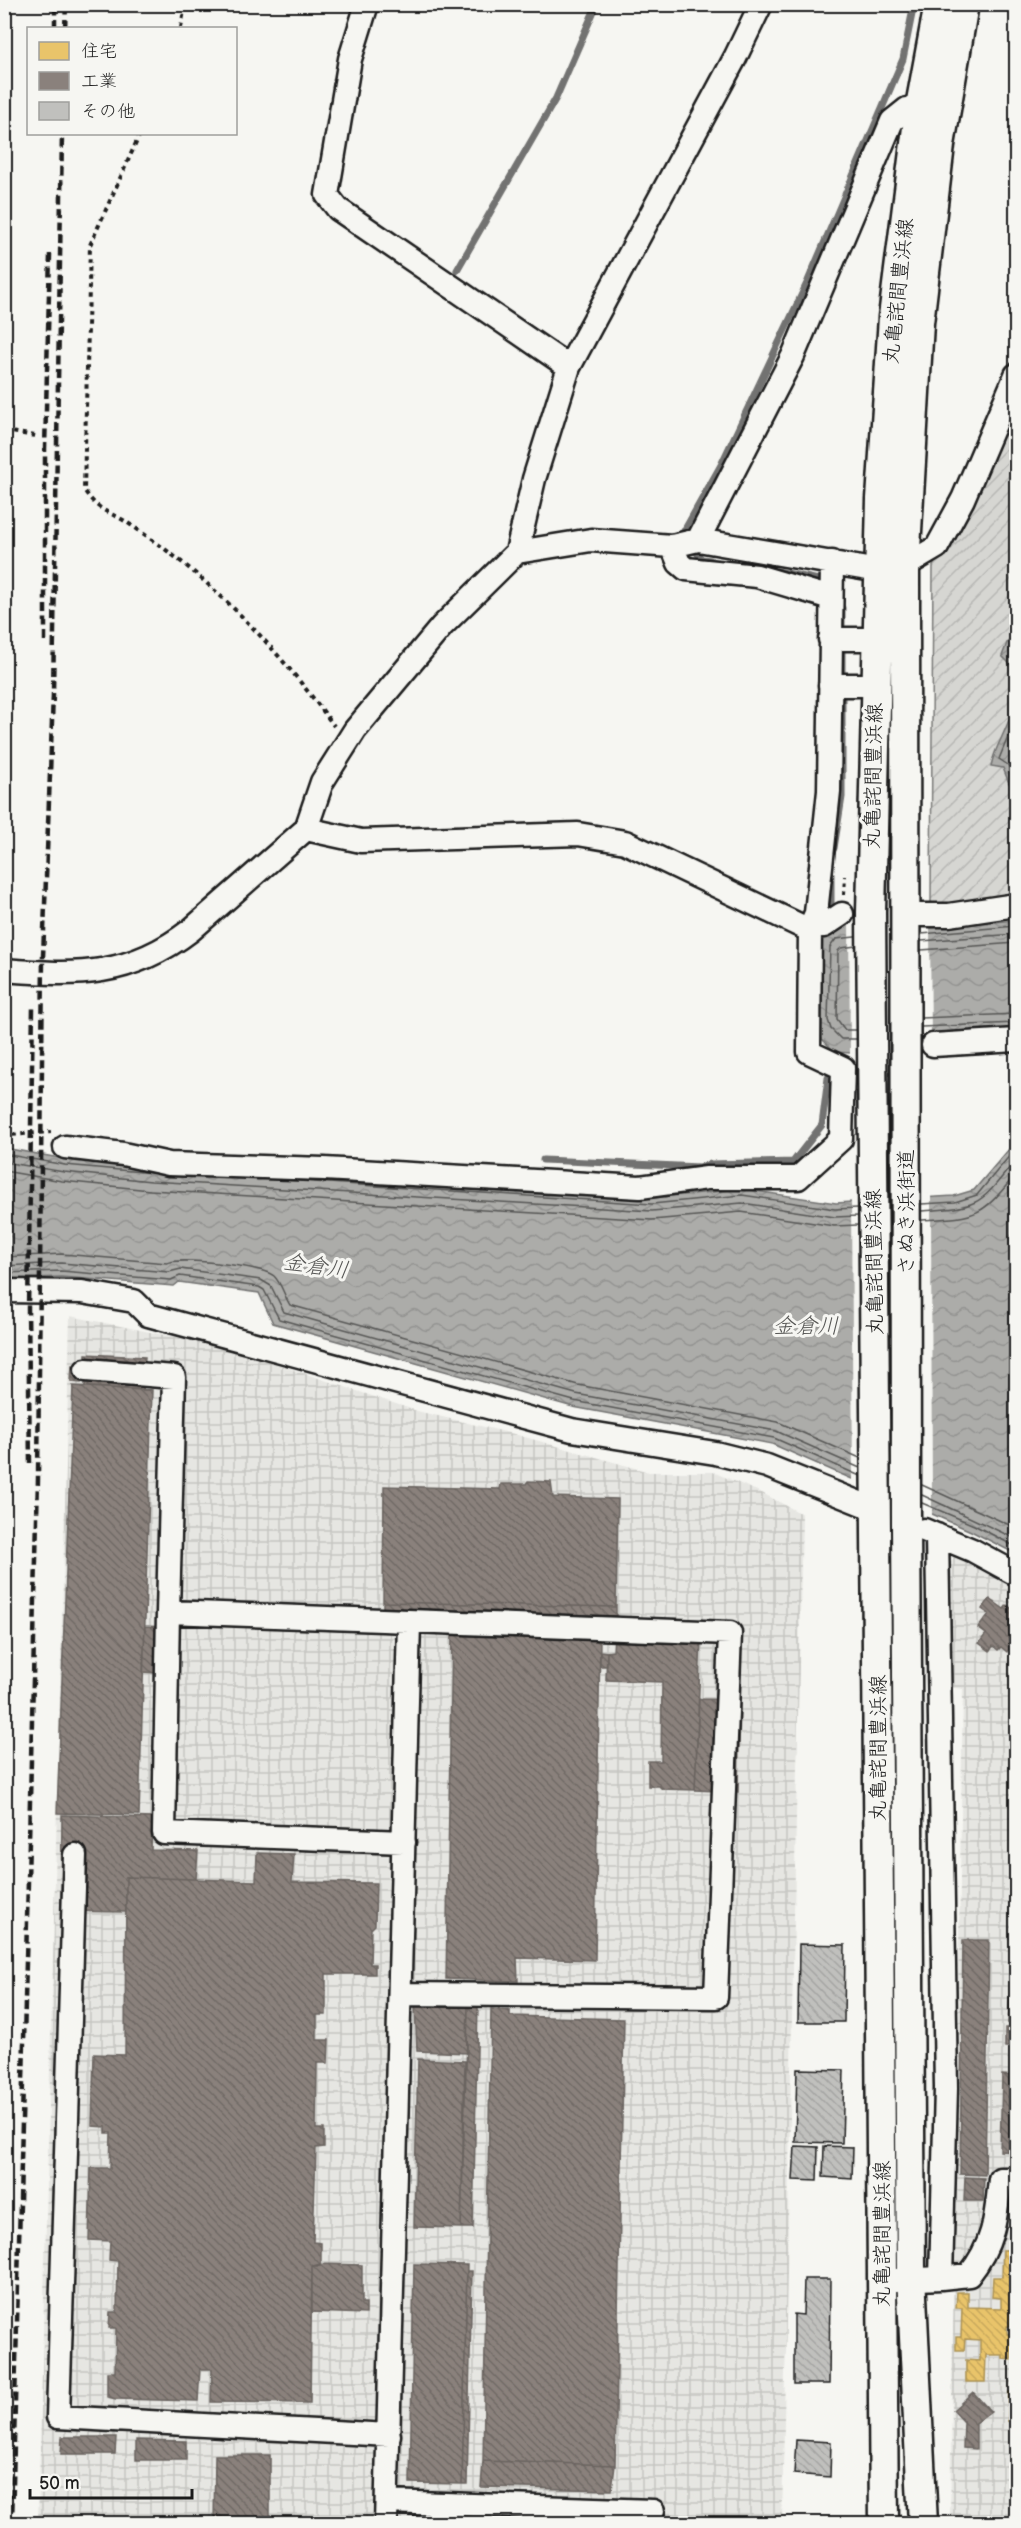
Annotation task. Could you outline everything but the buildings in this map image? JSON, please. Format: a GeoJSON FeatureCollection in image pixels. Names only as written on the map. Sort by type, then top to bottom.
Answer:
{"type":"FeatureCollection","features":[{"type":"Feature","properties":{"kind":"main road","name":"丸亀詫間豊浜線"},"geometry":{"type":"LineString","coordinates":[[932,116],[939,4]]}},
{"type":"Feature","properties":{"kind":"main road","name":"丸亀詫間豊浜線"},"geometry":{"type":"LineString","coordinates":[[904,915],[892,569],[881,499],[893,317],[932,116],[964,4]]}},
{"type":"Feature","properties":{"kind":"main road","name":"丸亀詫間豊浜線"},"geometry":{"type":"LineString","coordinates":[[884,2523],[871,912],[848,684],[849,639],[892,569]]}},
{"type":"Feature","properties":{"kind":"main road","name":"さぬき浜街道"},"geometry":{"type":"LineString","coordinates":[[904,915],[907,1516]]}},
{"type":"Feature","properties":{"kind":"main road","name":"丸亀詫間豊浜線"},"geometry":{"type":"LineString","coordinates":[[907,1516],[912,2279],[923,2523]]}},
{"type":"Feature","properties":{"kind":"street"},"geometry":{"type":"LineString","coordinates":[[367,4],[350,58],[327,195],[338,209],[569,367]]}},
{"type":"Feature","properties":{"kind":"street"},"geometry":{"type":"LineString","coordinates":[[4,970],[92,974],[142,959],[172,944],[191,930],[306,828],[322,782],[347,744],[442,627],[517,552],[534,479],[569,367],[735,58],[761,4]]}},
{"type":"Feature","properties":{"kind":"street"},"geometry":{"type":"LineString","coordinates":[[932,116],[907,109],[892,121],[793,356],[687,542],[679,563],[686,569],[832,582],[892,569],[937,547],[963,499],[1017,375]]}},
{"type":"Feature","properties":{"kind":"street"},"geometry":{"type":"LineString","coordinates":[[517,552],[591,540],[687,542],[832,582]]}},
{"type":"Feature","properties":{"kind":"street"},"geometry":{"type":"LineString","coordinates":[[828,922],[816,913],[829,791],[848,684],[849,639],[832,582]]}},
{"type":"Feature","properties":{"kind":"street"},"geometry":{"type":"LineString","coordinates":[[306,828],[361,840],[578,834],[625,842],[759,901],[803,927],[828,922]]}},
{"type":"Feature","properties":{"kind":"street"},"geometry":{"type":"LineString","coordinates":[[904,915],[950,915],[1017,905]]}},
{"type":"Feature","properties":{"kind":"street"},"geometry":{"type":"LineString","coordinates":[[65,1147],[123,1154],[170,1164],[324,1169],[639,1187],[707,1178],[798,1178],[841,1139],[843,1068],[809,1052],[828,922]]}},
{"type":"Feature","properties":{"kind":"street"},"geometry":{"type":"LineString","coordinates":[[933,1045],[1017,1040]]}},
{"type":"Feature","properties":{"kind":"street"},"geometry":{"type":"LineString","coordinates":[[4,1291],[82,1292],[134,1301],[148,1315],[572,1430],[715,1453],[767,1466],[876,1502]]}},
{"type":"Feature","properties":{"kind":"street"},"geometry":{"type":"LineString","coordinates":[[86,1370],[174,1377],[164,1833],[404,1842]]}},
{"type":"Feature","properties":{"kind":"street"},"geometry":{"type":"LineString","coordinates":[[907,1516],[937,1535],[972,1550],[1017,1574]]}},
{"type":"Feature","properties":{"kind":"street"},"geometry":{"type":"LineString","coordinates":[[937,1535],[946,2088],[941,2278]]}},
{"type":"Feature","properties":{"kind":"street"},"geometry":{"type":"LineString","coordinates":[[168,1612],[730,1633],[716,1997],[400,1994]]}},
{"type":"Feature","properties":{"kind":"street"},"geometry":{"type":"LineString","coordinates":[[409,1622],[386,2513],[652,2511]]}},
{"type":"Feature","properties":{"kind":"street"},"geometry":{"type":"LineString","coordinates":[[75,1855],[58,2417],[389,2435]]}},
{"type":"Feature","properties":{"kind":"street"},"geometry":{"type":"LineString","coordinates":[[882,2280],[969,2275],[983,2257],[996,2219],[1000,2179],[1017,2179]]}},
{"type":"Feature","properties":{"kind":"path"},"geometry":{"type":"LineString","coordinates":[[181,27],[186,4]]}},
{"type":"Feature","properties":{"kind":"path"},"geometry":{"type":"LineString","coordinates":[[140,135],[90,245],[84,490],[94,506],[127,523],[158,544],[246,620],[316,702],[347,744]]}},
{"type":"Feature","properties":{"kind":"path"},"geometry":{"type":"LineString","coordinates":[[4,431],[36,436]]}},
{"type":"Feature","properties":{"kind":"shaded area"},"geometry":{"type":"Polygon","coordinates":[[[1016,404],[1016,890],[1008,896],[931,905],[933,566],[990,465],[1016,404]]]}},
{"type":"Feature","properties":{"kind":"shaded area"},"geometry":{"type":"Polygon","coordinates":[[[70,1316],[225,1347],[417,1411],[514,1434],[649,1472],[713,1472],[764,1494],[802,1514],[782,2523],[38,2524],[70,1316]]]}},
{"type":"Feature","properties":{"kind":"shaded area"},"geometry":{"type":"Polygon","coordinates":[[[955,1555],[1016,1580],[1016,2523],[950,2523],[963,1689],[951,1687],[947,1568],[955,1555]]]}},
{"type":"Feature","properties":{"kind":"water"},"geometry":{"type":"Polygon","coordinates":[[[1016,632],[1016,670],[1002,656],[1007,643],[1016,632]]]}},
{"type":"Feature","properties":{"kind":"water"},"geometry":{"type":"Polygon","coordinates":[[[1016,689],[1016,789],[1009,783],[1003,768],[991,766],[1011,715],[1016,689]]]}},
{"type":"Feature","properties":{"kind":"water"},"geometry":{"type":"Polygon","coordinates":[[[1016,920],[1016,1036],[972,1037],[851,1053],[835,1052],[820,1037],[816,934],[849,922],[932,928],[1016,920]]]}},
{"type":"Feature","properties":{"kind":"water","name":"金倉川"},"geometry":{"type":"Polygon","coordinates":[[[1016,1141],[1014,1165],[1016,1173],[1016,1554],[971,1531],[772,1444],[573,1407],[273,1323],[259,1293],[179,1282],[174,1286],[61,1277],[5,1279],[4,1148],[65,1159],[152,1167],[652,1198],[742,1189],[836,1203],[954,1196],[974,1190],[1016,1141]]]}},
{"type":"Feature","properties":{"kind":"pier"},"geometry":{"type":"Polygon","coordinates":[[[849,920],[930,925],[931,1042],[850,1056],[849,920]]]}},
{"type":"Feature","properties":{"kind":"pier"},"geometry":{"type":"Polygon","coordinates":[[[931,1194],[932,1518],[853,1483],[851,1200],[931,1194]]]}},
{"type":"Feature","properties":{"kind":"waterway"},"geometry":{"type":"LineString","coordinates":[[457,270],[556,98],[597,4]]}},
{"type":"Feature","properties":{"kind":"waterway"},"geometry":{"type":"LineString","coordinates":[[710,560],[701,559],[684,531],[721,465],[808,281],[903,59],[914,4]]}},
{"type":"Feature","properties":{"kind":"waterway"},"geometry":{"type":"LineString","coordinates":[[777,571],[828,582]]}},
{"type":"Feature","properties":{"kind":"waterway"},"geometry":{"type":"LineString","coordinates":[[834,848],[842,797],[842,608]]}},
{"type":"Feature","properties":{"kind":"waterway"},"geometry":{"type":"LineString","coordinates":[[831,874],[831,917]]}},
{"type":"Feature","properties":{"kind":"waterway"},"geometry":{"type":"LineString","coordinates":[[543,1160],[700,1167],[711,1164],[793,1162],[822,1125],[828,1078]]}},
{"type":"Feature","properties":{"kind":"railway"},"geometry":{"type":"LineString","coordinates":[[55,4],[55,27]]}},
{"type":"Feature","properties":{"kind":"railway"},"geometry":{"type":"LineString","coordinates":[[65,27],[66,4]]}},
{"type":"Feature","properties":{"kind":"railway"},"geometry":{"type":"LineString","coordinates":[[12,2524],[38,1478],[43,957],[53,694],[62,135]]}},
{"type":"Feature","properties":{"kind":"railway"},"geometry":{"type":"LineString","coordinates":[[45,641],[45,449],[50,254]]}},
{"type":"Feature","properties":{"kind":"railway"},"geometry":{"type":"LineString","coordinates":[[30,1463],[28,1308],[33,1007]]}}]}
